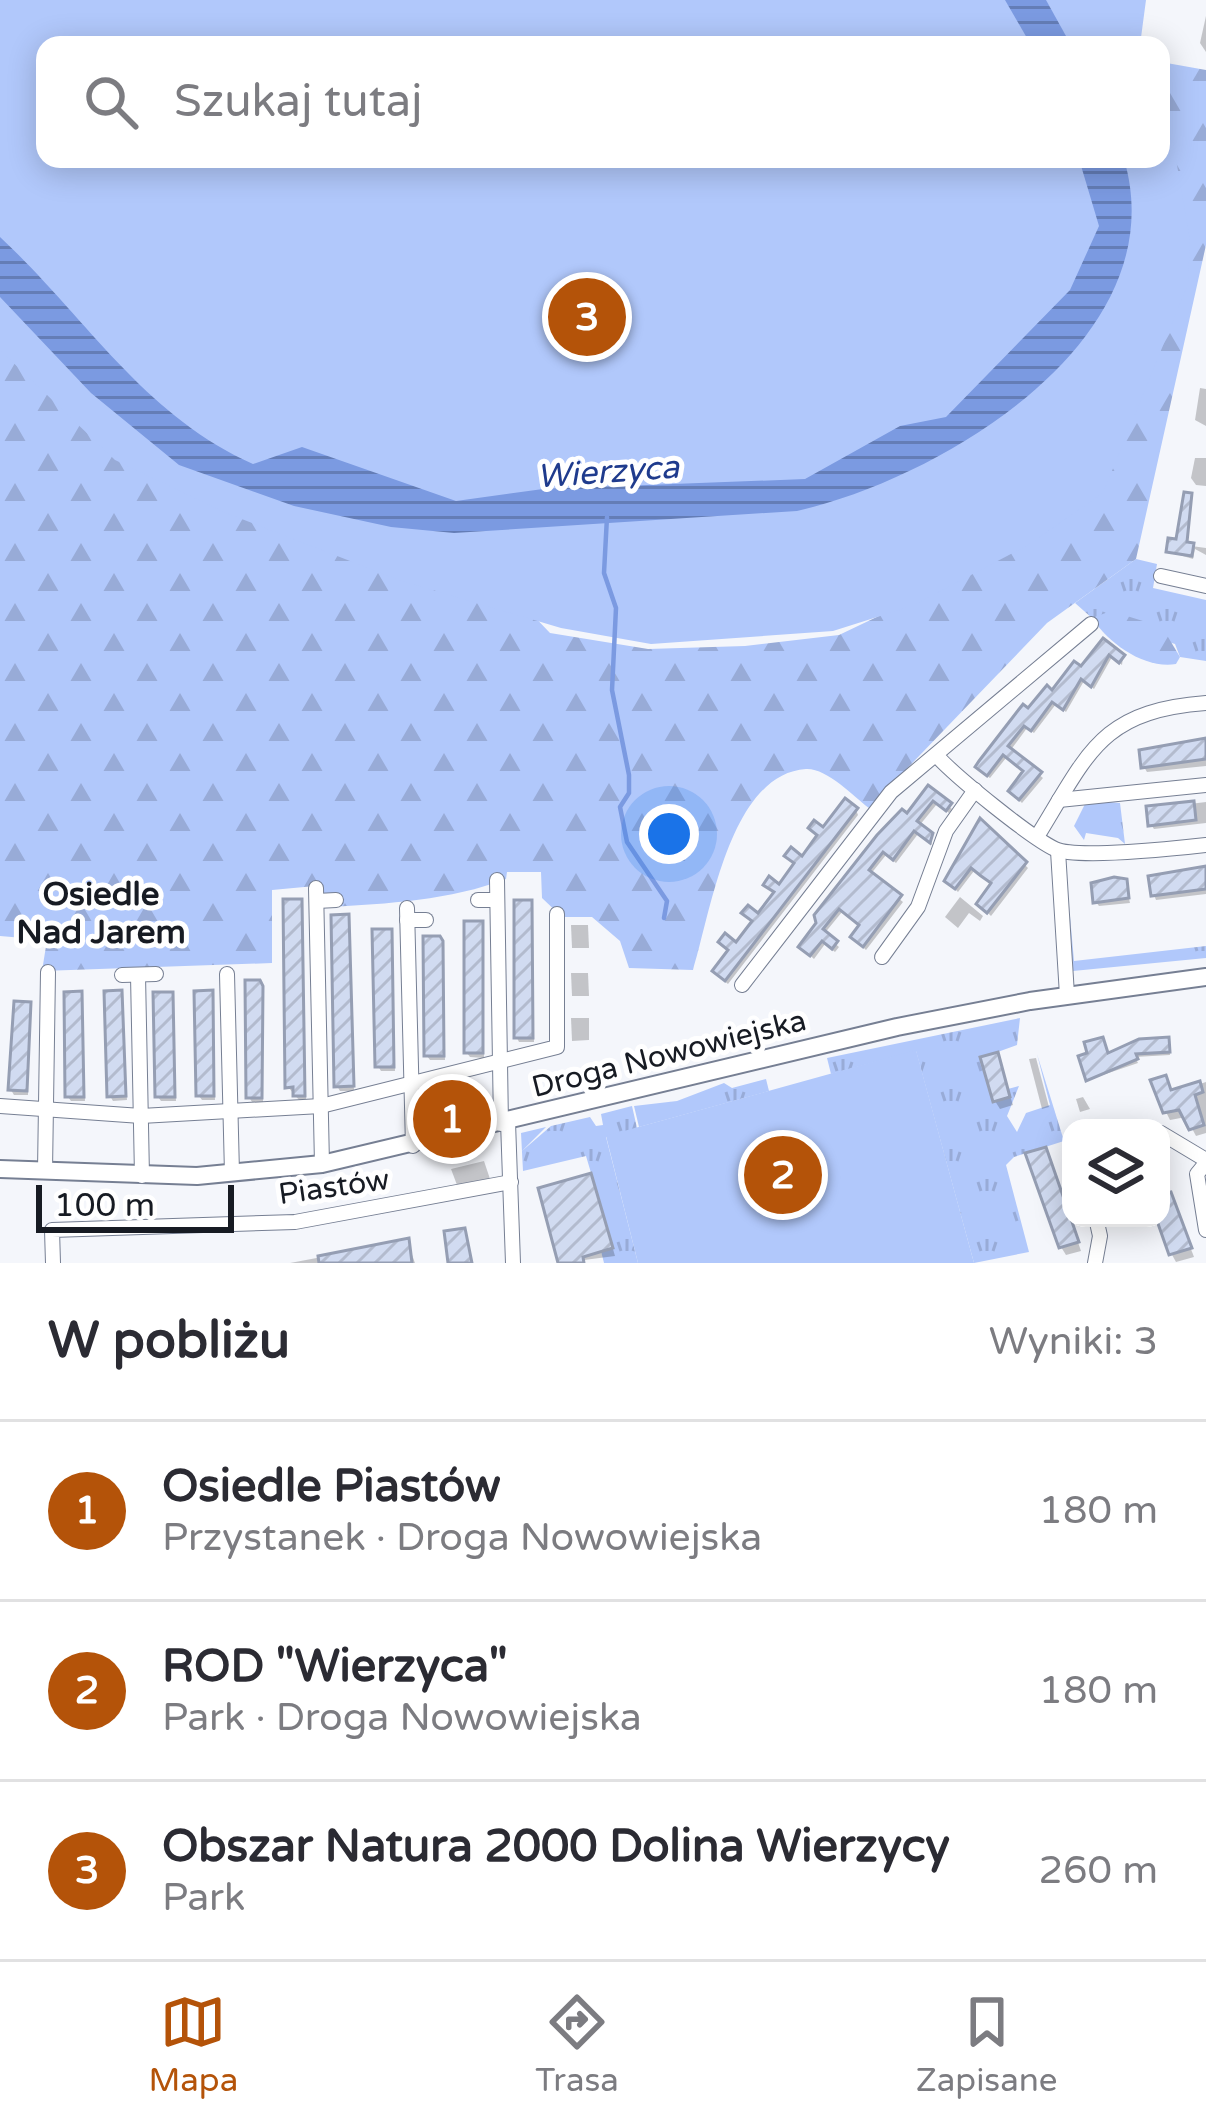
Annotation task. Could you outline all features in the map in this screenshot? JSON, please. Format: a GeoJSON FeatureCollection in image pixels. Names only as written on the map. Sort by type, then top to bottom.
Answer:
{"type":"FeatureCollection","features":[{"type":"Feature","properties":{"kind":"street"},"geometry":{"type":"LineString","coordinates":[[1161,576],[1206,586]]}},
{"type":"Feature","properties":{"kind":"street"},"geometry":{"type":"LineString","coordinates":[[742,986],[891,792],[1090,624]]}},
{"type":"Feature","properties":{"kind":"street"},"geometry":{"type":"LineString","coordinates":[[1038,835],[1100,739],[1127,718],[1164,706],[1206,703]]}},
{"type":"Feature","properties":{"kind":"street"},"geometry":{"type":"LineString","coordinates":[[937,755],[975,790],[1058,851],[1136,853],[1206,845]]}},
{"type":"Feature","properties":{"kind":"street"},"geometry":{"type":"LineString","coordinates":[[1059,800],[1206,785]]}},
{"type":"Feature","properties":{"kind":"street"},"geometry":{"type":"LineString","coordinates":[[882,957],[918,907],[946,830],[975,790]]}},
{"type":"Feature","properties":{"kind":"street"},"geometry":{"type":"LineString","coordinates":[[1058,851],[1067,995]]}},
{"type":"Feature","properties":{"kind":"street"},"geometry":{"type":"LineString","coordinates":[[497,880],[499,1064],[511,1182],[513,1263]]}},
{"type":"Feature","properties":{"kind":"street"},"geometry":{"type":"LineString","coordinates":[[322,1164],[316,894],[336,900]]}},
{"type":"Feature","properties":{"kind":"street"},"geometry":{"type":"LineString","coordinates":[[478,901],[497,900]]}},
{"type":"Feature","properties":{"kind":"street"},"geometry":{"type":"LineString","coordinates":[[412,1145],[407,914],[426,920]]}},
{"type":"Feature","properties":{"kind":"street"},"geometry":{"type":"LineString","coordinates":[[0,1106],[141,1116],[230,1115],[321,1106],[557,1047],[557,914]]}},
{"type":"Feature","properties":{"kind":"street"},"geometry":{"type":"LineString","coordinates":[[142,1175],[130,975],[156,974]]}},
{"type":"Feature","properties":{"kind":"street"},"geometry":{"type":"LineString","coordinates":[[209,975],[231,974],[232,1173]]}},
{"type":"Feature","properties":{"kind":"street","name":"Droga Nowowiejska"},"geometry":{"type":"LineString","coordinates":[[0,1169],[142,1175],[322,1164],[897,1027],[1067,995],[1206,977]]}},
{"type":"Feature","properties":{"kind":"street"},"geometry":{"type":"LineString","coordinates":[[30,986],[48,979],[45,1171]]}},
{"type":"Feature","properties":{"kind":"street"},"geometry":{"type":"LineString","coordinates":[[1170,1139],[1206,1162],[1197,1174],[1206,1230]]}},
{"type":"Feature","properties":{"kind":"street","name":"Piastów"},"geometry":{"type":"LineString","coordinates":[[53,1263],[52,1230],[295,1222],[511,1182]]}},
{"type":"Feature","properties":{"kind":"street"},"geometry":{"type":"LineString","coordinates":[[1095,1263],[1098,1227]]}},
{"type":"Feature","properties":{"kind":"green space"},"geometry":{"type":"Polygon","coordinates":[[[0,0],[1146,0],[1141,36],[36,36],[36,168],[1170,168],[1170,137],[1190,240],[1188,284],[1103,493],[1028,545],[912,606],[833,631],[651,644],[561,628],[399,580],[226,513],[115,460],[0,350],[0,0]]]}},
{"type":"Feature","properties":{"kind":"green space"},"geometry":{"type":"Polygon","coordinates":[[[1170,64],[1206,70],[1206,245],[1136,559],[1047,623],[869,808],[814,770],[780,777],[759,794],[728,850],[693,970],[629,968],[620,941],[592,917],[562,917],[542,898],[541,872],[507,872],[506,879],[463,892],[373,904],[328,907],[315,886],[272,890],[272,963],[42,971],[47,940],[0,936],[0,297],[454,533],[550,633],[648,649],[745,646],[839,635],[904,604],[1156,168],[1170,168],[1170,64]]]}},
{"type":"Feature","properties":{"kind":"green space"},"geometry":{"type":"Polygon","coordinates":[[[1136,559],[1157,564],[1153,588],[1206,600],[1206,661],[1180,657],[1175,644],[1092,618],[1075,603],[1136,559]]]}},
{"type":"Feature","properties":{"kind":"green space"},"geometry":{"type":"Polygon","coordinates":[[[1111,611],[1162,627],[1180,657],[1176,664],[1152,663],[1118,646],[1092,618],[1111,611]]]}},
{"type":"Feature","properties":{"kind":"green space"},"geometry":{"type":"Polygon","coordinates":[[[1087,800],[1120,803],[1125,844],[1118,838],[1086,833],[1084,840],[1074,826],[1087,800]]]}},
{"type":"Feature","properties":{"kind":"green space"},"geometry":{"type":"Polygon","coordinates":[[[1069,905],[1074,961],[1206,946],[1206,958],[1073,971],[1069,905]]]}},
{"type":"Feature","properties":{"kind":"green space"},"geometry":{"type":"Polygon","coordinates":[[[1020,1018],[1017,1045],[981,1058],[993,1101],[1010,1097],[1008,1089],[1019,1086],[1007,1116],[1017,1132],[1026,1113],[1050,1105],[1037,1054],[1062,1135],[1062,1142],[1014,1157],[1006,1165],[1029,1252],[974,1263],[916,1051],[831,1074],[827,1058],[1020,1018]]]}},
{"type":"Feature","properties":{"kind":"green space"},"geometry":{"type":"Polygon","coordinates":[[[916,1050],[974,1263],[638,1263],[606,1136],[916,1050]]]}},
{"type":"Feature","properties":{"kind":"green space"},"geometry":{"type":"Polygon","coordinates":[[[766,1079],[769,1091],[639,1127],[634,1106],[677,1101],[724,1083],[732,1088],[766,1079]]]}},
{"type":"Feature","properties":{"kind":"green space"},"geometry":{"type":"Polygon","coordinates":[[[632,1106],[637,1128],[606,1137],[638,1263],[604,1263],[601,1251],[613,1247],[586,1156],[523,1171],[521,1133],[546,1127],[522,1151],[551,1126],[590,1117],[596,1126],[603,1125],[601,1114],[632,1106]]]}},
{"type":"Feature","properties":{"kind":"shaded area"},"geometry":{"type":"Polygon","coordinates":[[[1005,0],[1046,0],[1066,36],[1026,36],[1005,0]]]}},
{"type":"Feature","properties":{"kind":"shaded area"},"geometry":{"type":"Polygon","coordinates":[[[1082,168],[1125,168],[1131,224],[1116,285],[1082,340],[1035,390],[979,432],[917,467],[855,494],[797,511],[454,533],[391,527],[294,506],[179,465],[91,393],[0,297],[0,237],[147,391],[179,419],[253,464],[302,447],[456,501],[543,489],[805,479],[900,426],[946,417],[1070,290],[1099,226],[1082,168]]]}},
{"type":"Feature","properties":{"kind":"building"},"geometry":{"type":"Polygon","coordinates":[[[1184,492],[1192,493],[1187,542],[1194,543],[1192,556],[1166,552],[1168,538],[1176,539],[1184,492]]]}},
{"type":"Feature","properties":{"kind":"building"},"geometry":{"type":"Polygon","coordinates":[[[1103,638],[1125,655],[1119,663],[1109,655],[1091,687],[1081,679],[1063,710],[1052,702],[1031,731],[1024,726],[1008,746],[1042,772],[1019,800],[1008,791],[1023,771],[1003,755],[987,776],[975,767],[1023,704],[1028,708],[1047,685],[1052,690],[1074,661],[1081,666],[1103,638]]]}},
{"type":"Feature","properties":{"kind":"building"},"geometry":{"type":"Polygon","coordinates":[[[1206,738],[1206,759],[1141,768],[1139,750],[1206,738]]]}},
{"type":"Feature","properties":{"kind":"building"},"geometry":{"type":"Polygon","coordinates":[[[928,785],[952,803],[946,811],[933,801],[917,821],[933,833],[930,843],[914,831],[893,860],[883,852],[869,870],[902,895],[863,947],[850,937],[859,925],[839,909],[823,929],[838,941],[832,949],[822,941],[810,956],[798,947],[816,923],[814,915],[877,835],[902,809],[907,813],[928,785]]]}},
{"type":"Feature","properties":{"kind":"building"},"geometry":{"type":"Polygon","coordinates":[[[845,798],[858,808],[725,981],[712,971],[728,950],[718,942],[725,933],[736,942],[752,921],[741,913],[748,905],[758,913],[774,892],[763,885],[769,876],[779,884],[794,863],[784,856],[791,847],[802,856],[817,835],[808,828],[814,820],[823,827],[845,798]]]}},
{"type":"Feature","properties":{"kind":"building"},"geometry":{"type":"Polygon","coordinates":[[[1194,801],[1196,820],[1148,826],[1146,806],[1194,801]]]}},
{"type":"Feature","properties":{"kind":"building"},"geometry":{"type":"Polygon","coordinates":[[[980,818],[1027,862],[987,913],[976,904],[991,883],[971,868],[955,889],[944,881],[980,818]]]}},
{"type":"Feature","properties":{"kind":"building"},"geometry":{"type":"Polygon","coordinates":[[[1206,866],[1206,889],[1151,896],[1148,876],[1206,866]]]}},
{"type":"Feature","properties":{"kind":"building"},"geometry":{"type":"Polygon","coordinates":[[[1127,879],[1129,898],[1093,903],[1091,883],[1127,879]]]}},
{"type":"Feature","properties":{"kind":"building"},"geometry":{"type":"Polygon","coordinates":[[[283,899],[302,899],[305,1096],[293,1096],[293,1087],[285,1088],[283,899]]]}},
{"type":"Feature","properties":{"kind":"building"},"geometry":{"type":"Polygon","coordinates":[[[514,900],[532,900],[533,1038],[514,1038],[514,900]]]}},
{"type":"Feature","properties":{"kind":"building"},"geometry":{"type":"Polygon","coordinates":[[[349,914],[354,1086],[334,1087],[331,915],[349,914]]]}},
{"type":"Feature","properties":{"kind":"building"},"geometry":{"type":"Polygon","coordinates":[[[464,921],[483,921],[483,1053],[464,1053],[464,921]]]}},
{"type":"Feature","properties":{"kind":"building"},"geometry":{"type":"Polygon","coordinates":[[[372,929],[392,929],[394,1067],[375,1067],[372,929]]]}},
{"type":"Feature","properties":{"kind":"building"},"geometry":{"type":"Polygon","coordinates":[[[423,936],[440,936],[443,941],[444,1056],[424,1056],[423,936]]]}},
{"type":"Feature","properties":{"kind":"building"},"geometry":{"type":"Polygon","coordinates":[[[245,980],[260,980],[263,986],[262,1098],[246,1098],[245,980]]]}},
{"type":"Feature","properties":{"kind":"building"},"geometry":{"type":"Polygon","coordinates":[[[122,990],[126,1096],[107,1097],[104,991],[122,990]]]}},
{"type":"Feature","properties":{"kind":"building"},"geometry":{"type":"Polygon","coordinates":[[[213,990],[214,1096],[196,1096],[194,991],[213,990]]]}},
{"type":"Feature","properties":{"kind":"building"},"geometry":{"type":"Polygon","coordinates":[[[82,991],[84,1097],[65,1097],[64,992],[82,991]]]}},
{"type":"Feature","properties":{"kind":"building"},"geometry":{"type":"Polygon","coordinates":[[[153,992],[173,992],[175,1097],[155,1097],[153,992]]]}},
{"type":"Feature","properties":{"kind":"building"},"geometry":{"type":"Polygon","coordinates":[[[14,1001],[31,1002],[27,1091],[8,1090],[14,1001]]]}},
{"type":"Feature","properties":{"kind":"building"},"geometry":{"type":"Polygon","coordinates":[[[1103,1037],[1108,1053],[1139,1039],[1169,1037],[1170,1052],[1136,1054],[1138,1059],[1086,1081],[1078,1056],[1087,1053],[1084,1042],[1103,1037]]]}},
{"type":"Feature","properties":{"kind":"building"},"geometry":{"type":"Polygon","coordinates":[[[998,1052],[1010,1097],[993,1102],[980,1057],[998,1052]]]}},
{"type":"Feature","properties":{"kind":"building"},"geometry":{"type":"Polygon","coordinates":[[[1166,1075],[1171,1090],[1200,1081],[1203,1092],[1195,1095],[1204,1125],[1189,1130],[1179,1110],[1163,1113],[1150,1080],[1166,1075]]]}},
{"type":"Feature","properties":{"kind":"building"},"geometry":{"type":"Polygon","coordinates":[[[1046,1147],[1062,1193],[1062,1227],[1074,1227],[1079,1242],[1059,1248],[1025,1153],[1046,1147]]]}},
{"type":"Feature","properties":{"kind":"building"},"geometry":{"type":"Polygon","coordinates":[[[591,1173],[613,1248],[583,1257],[584,1263],[558,1263],[538,1188],[591,1173]]]}},
{"type":"Feature","properties":{"kind":"building"},"geometry":{"type":"Polygon","coordinates":[[[1170,1192],[1192,1248],[1169,1255],[1159,1227],[1170,1227],[1170,1192]]]}},
{"type":"Feature","properties":{"kind":"building"},"geometry":{"type":"Polygon","coordinates":[[[465,1228],[472,1263],[448,1263],[444,1231],[465,1228]]]}},
{"type":"Feature","properties":{"kind":"building"},"geometry":{"type":"Polygon","coordinates":[[[409,1238],[412,1263],[319,1263],[318,1256],[409,1238]]]}},
{"type":"Feature","properties":{"kind":"waterway"},"geometry":{"type":"LineString","coordinates":[[607,517],[604,573],[616,608],[612,690],[629,775],[629,793],[620,807],[627,842],[667,901],[664,918]]}},
{"type":"Feature","properties":{"kind":"place","name":"Obszar Natura 2000 Dolina Wierzycy"},"geometry":{"type":"Point","coordinates":[587,317]}},
{"type":"Feature","properties":{"kind":"place","name":"Osiedle Piastów"},"geometry":{"type":"Point","coordinates":[452,1119]}},
{"type":"Feature","properties":{"kind":"place","name":"ROD \"Wierzyca\""},"geometry":{"type":"Point","coordinates":[783,1175]}},
{"type":"Feature","properties":{"kind":"district","name":"Osiedle Nad Jarem"},"geometry":{"type":"Point","coordinates":[101,913]}},
{"type":"Feature","properties":{"kind":"water label","name":"Wierzyca"},"geometry":{"type":"Point","coordinates":[608,472]}}]}
